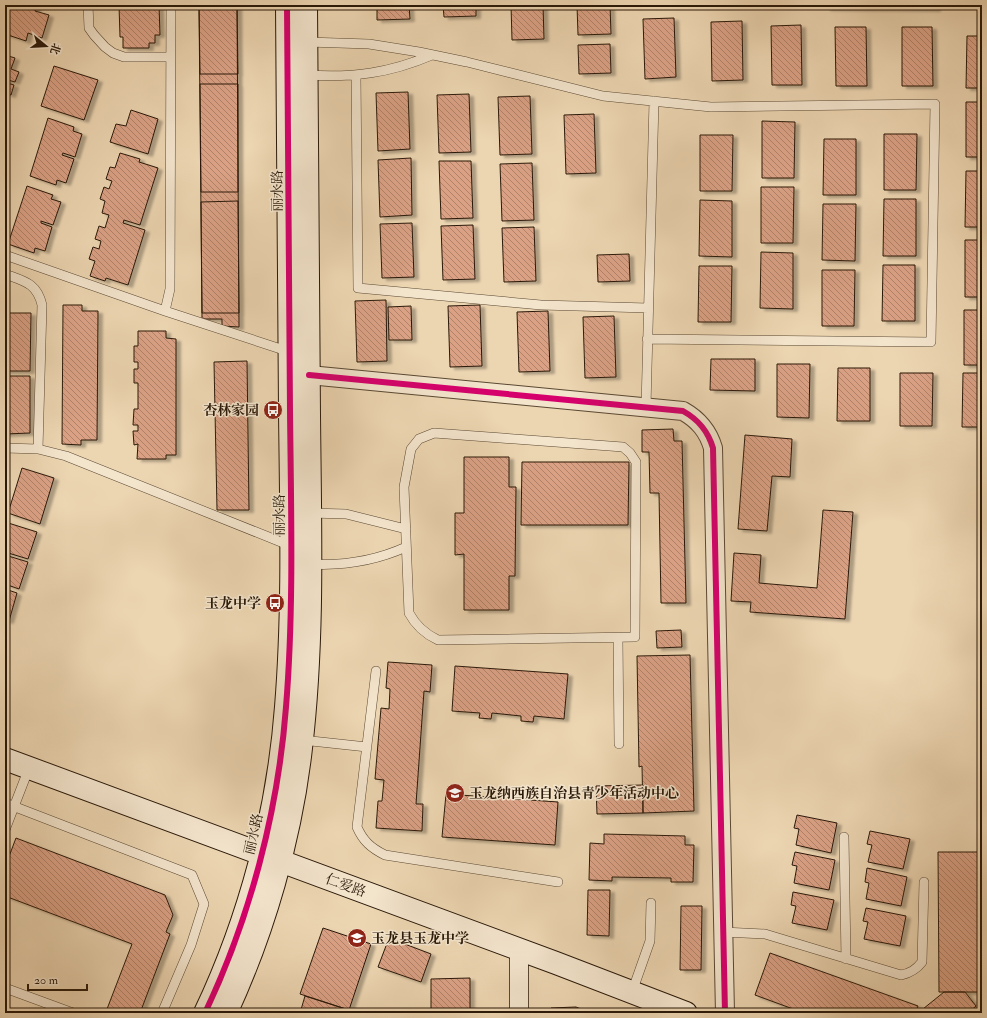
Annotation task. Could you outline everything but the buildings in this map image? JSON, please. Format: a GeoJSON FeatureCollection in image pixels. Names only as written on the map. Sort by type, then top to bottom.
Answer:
{"type":"FeatureCollection","features":[{"type":"Feature","properties":{"kind":"street","name":"丽水路"},"geometry":{"type":"LineString","coordinates":[[226,1013],[248,961],[264,916],[276,784],[286,708],[292,600],[287,5]]}},
{"type":"Feature","properties":{"kind":"street","name":"丽水路"},"geometry":{"type":"LineString","coordinates":[[205,1013],[230,954],[245,910],[270,857],[295,787],[302,740],[311,600],[306,5]]}},
{"type":"Feature","properties":{"kind":"street"},"geometry":{"type":"LineString","coordinates":[[309,375],[683,411],[700,423],[706,431],[713,448],[725,1013]]}},
{"type":"Feature","properties":{"kind":"street","name":"仁爱路"},"geometry":{"type":"LineString","coordinates":[[5,759],[686,1013]]}},
{"type":"Feature","properties":{"kind":"street"},"geometry":{"type":"LineString","coordinates":[[519,950],[519,1013]]}},
{"type":"Feature","properties":{"kind":"lane"},"geometry":{"type":"LineString","coordinates":[[88,5],[89,28],[105,47],[114,53],[124,57],[171,57]]}},
{"type":"Feature","properties":{"kind":"lane"},"geometry":{"type":"LineString","coordinates":[[165,311],[170,289],[171,5]]}},
{"type":"Feature","properties":{"kind":"lane"},"geometry":{"type":"LineString","coordinates":[[306,42],[369,44],[432,54],[603,96],[711,108],[935,104],[931,342],[647,339]]}},
{"type":"Feature","properties":{"kind":"lane"},"geometry":{"type":"LineString","coordinates":[[307,75],[331,77],[356,76],[398,68],[432,54]]}},
{"type":"Feature","properties":{"kind":"lane"},"geometry":{"type":"LineString","coordinates":[[356,76],[358,288],[541,305],[648,308]]}},
{"type":"Feature","properties":{"kind":"lane"},"geometry":{"type":"LineString","coordinates":[[646,407],[654,102]]}},
{"type":"Feature","properties":{"kind":"lane"},"geometry":{"type":"LineString","coordinates":[[5,255],[165,311],[290,352]]}},
{"type":"Feature","properties":{"kind":"lane"},"geometry":{"type":"LineString","coordinates":[[5,274],[28,282],[37,291],[42,305],[38,449]]}},
{"type":"Feature","properties":{"kind":"lane"},"geometry":{"type":"LineString","coordinates":[[434,433],[623,447],[630,453],[636,462],[635,637],[438,640],[429,636],[414,622],[409,613],[406,529],[404,487],[411,449],[419,439],[426,435],[434,433]]}},
{"type":"Feature","properties":{"kind":"lane"},"geometry":{"type":"LineString","coordinates":[[5,448],[38,449],[66,456],[291,546]]}},
{"type":"Feature","properties":{"kind":"lane"},"geometry":{"type":"LineString","coordinates":[[310,513],[346,514],[406,529]]}},
{"type":"Feature","properties":{"kind":"lane"},"geometry":{"type":"LineString","coordinates":[[310,564],[328,565],[363,562],[394,553],[406,547]]}},
{"type":"Feature","properties":{"kind":"lane"},"geometry":{"type":"LineString","coordinates":[[618,638],[619,744]]}},
{"type":"Feature","properties":{"kind":"lane"},"geometry":{"type":"LineString","coordinates":[[376,671],[358,827],[361,836],[367,844],[385,855],[558,882]]}},
{"type":"Feature","properties":{"kind":"lane"},"geometry":{"type":"LineString","coordinates":[[302,740],[367,748]]}},
{"type":"Feature","properties":{"kind":"lane"},"geometry":{"type":"LineString","coordinates":[[5,830],[9,805],[29,768]]}},
{"type":"Feature","properties":{"kind":"lane"},"geometry":{"type":"LineString","coordinates":[[9,805],[192,875],[204,904],[191,945],[162,1013]]}},
{"type":"Feature","properties":{"kind":"lane"},"geometry":{"type":"LineString","coordinates":[[844,838],[846,959]]}},
{"type":"Feature","properties":{"kind":"lane"},"geometry":{"type":"LineString","coordinates":[[723,932],[766,934],[900,975],[909,973],[922,962],[924,882]]}},
{"type":"Feature","properties":{"kind":"lane"},"geometry":{"type":"LineString","coordinates":[[632,992],[650,941],[651,903]]}},
{"type":"Feature","properties":{"kind":"lane"},"geometry":{"type":"LineString","coordinates":[[5,988],[52,1010],[73,1013]]}},
{"type":"Feature","properties":{"kind":"cycle path"},"geometry":{"type":"LineString","coordinates":[[205,1013],[236,940],[259,864],[269,825],[276,786],[286,707],[289,670],[291,558],[287,5]]}},
{"type":"Feature","properties":{"kind":"cycle path"},"geometry":{"type":"LineString","coordinates":[[309,375],[683,411],[694,418],[706,431],[713,448],[725,1013]]}},
{"type":"Feature","properties":{"kind":"place","name":"杏林家园"},"geometry":{"type":"Point","coordinates":[273,410]}},
{"type":"Feature","properties":{"kind":"place","name":"玉龙中学"},"geometry":{"type":"Point","coordinates":[275,603]}},
{"type":"Feature","properties":{"kind":"place","name":"玉龙纳西族自治县青少年活动中心"},"geometry":{"type":"Point","coordinates":[455,793]}},
{"type":"Feature","properties":{"kind":"place","name":"玉龙县玉龙中学"},"geometry":{"type":"Point","coordinates":[357,938]}}]}
